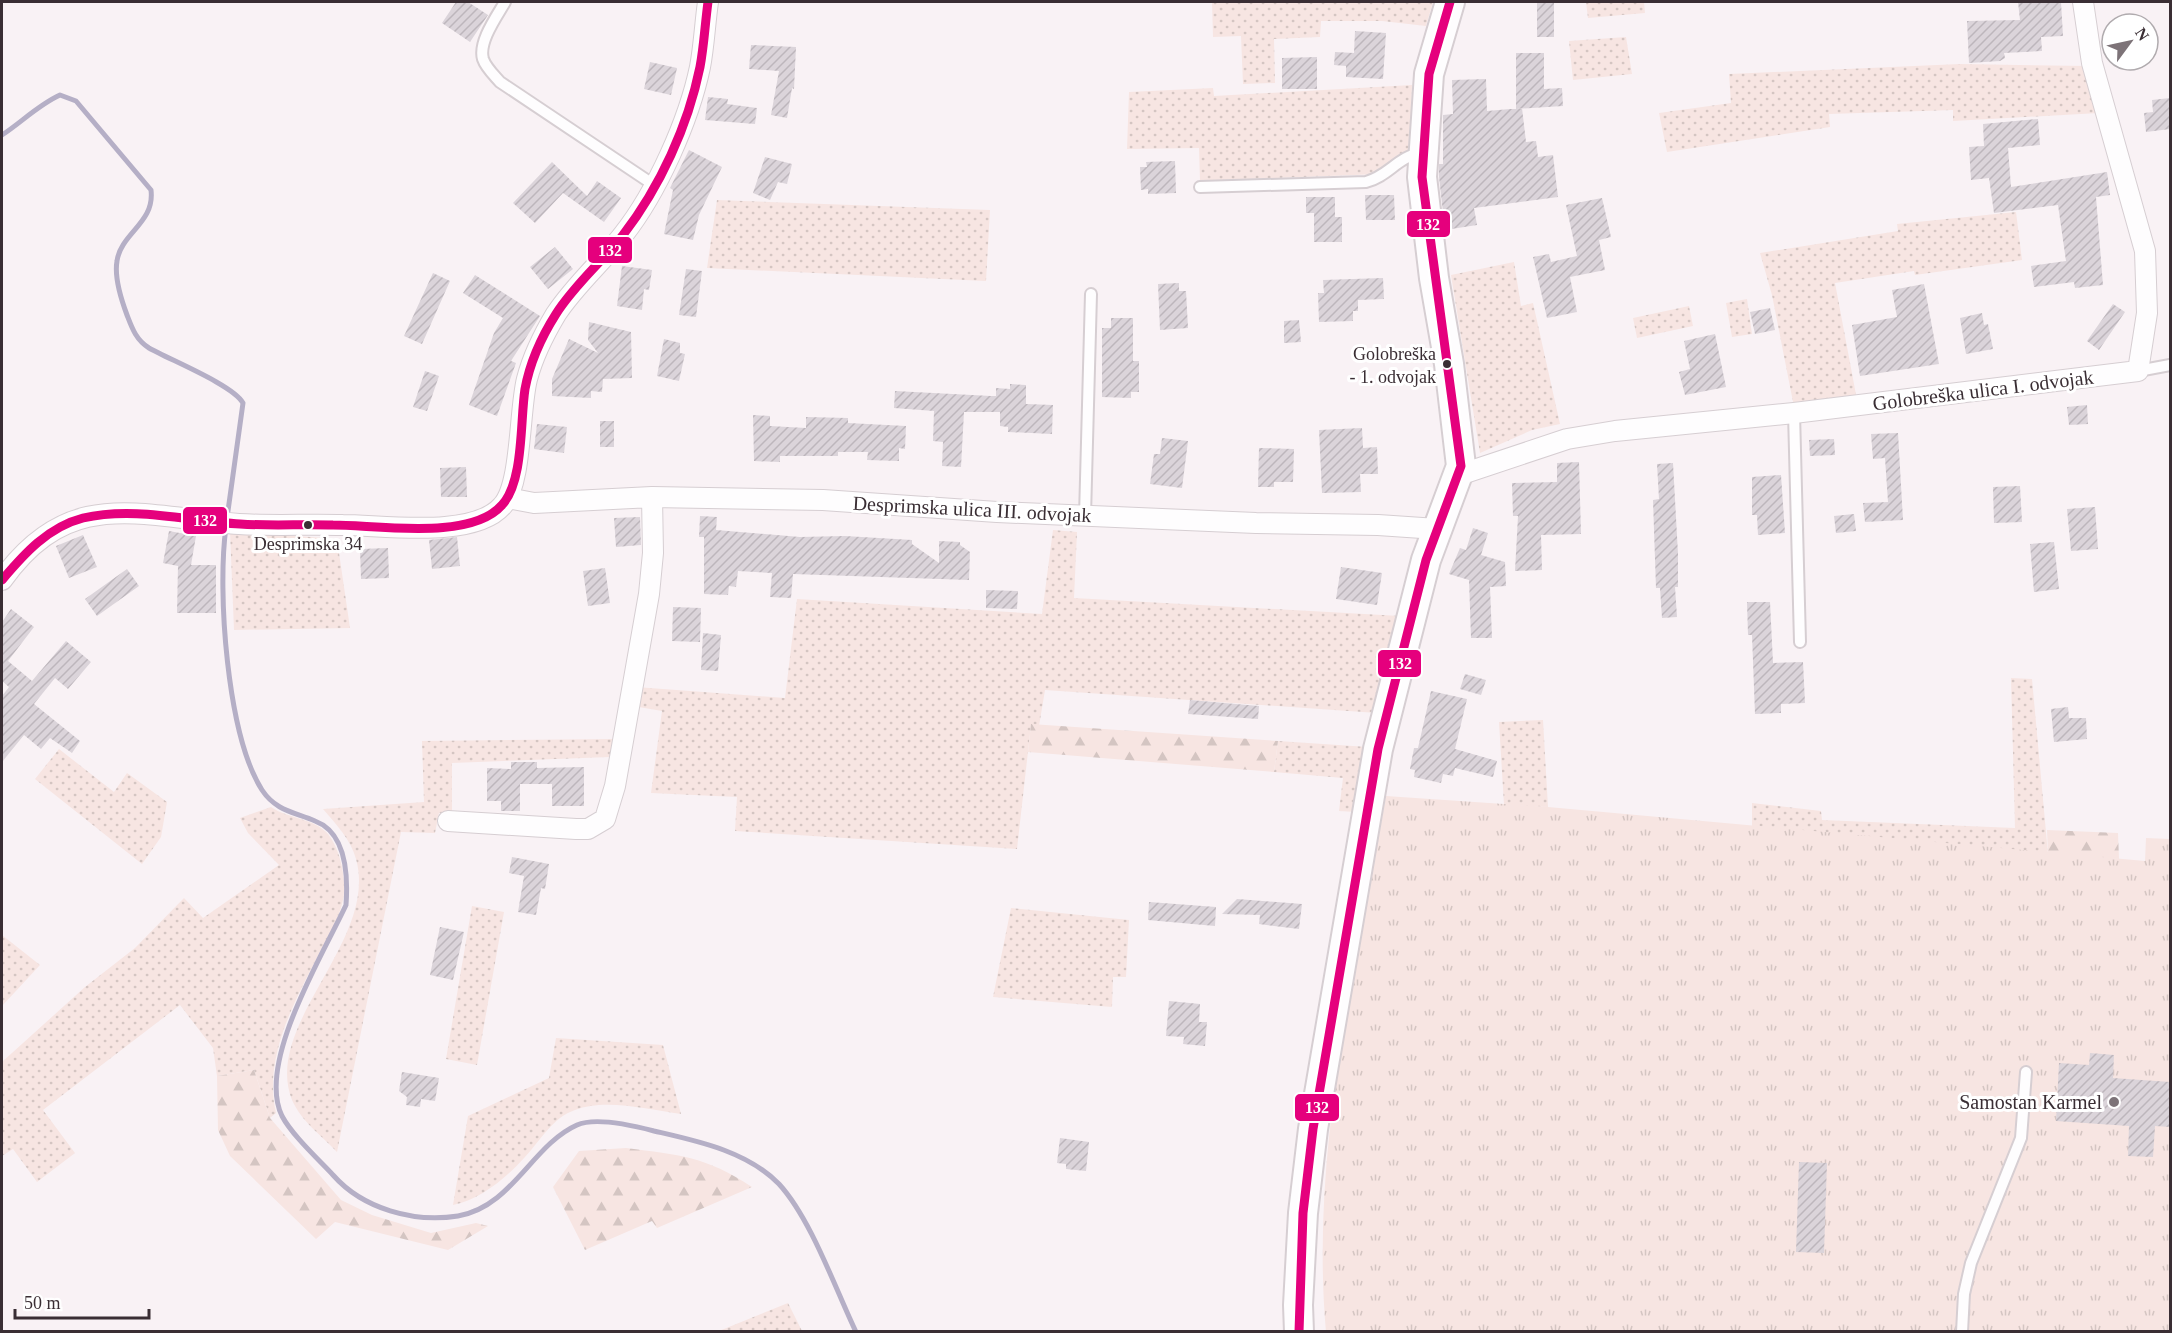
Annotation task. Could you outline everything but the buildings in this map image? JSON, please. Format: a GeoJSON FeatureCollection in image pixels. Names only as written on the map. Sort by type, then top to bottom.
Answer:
{"type":"FeatureCollection","features":[{"type":"Feature","properties":{"kind":"street"},"geometry":{"type":"LineString","coordinates":[[2,580],[30,546],[46,532],[80,519],[138,511],[239,524],[413,528],[450,526],[491,514],[502,507],[514,478],[526,380],[542,338],[571,294],[623,234],[654,185],[694,90],[700,65],[708,2]]}},
{"type":"Feature","properties":{"kind":"street"},"geometry":{"type":"LineString","coordinates":[[1299,1332],[1298,1305],[1303,1213],[1313,1129],[1378,749],[1415,599],[1437,529],[1459,475],[1460,447],[1428,227],[1422,152],[1429,75],[1450,2]]}},
{"type":"Feature","properties":{"kind":"street"},"geometry":{"type":"LineString","coordinates":[[2083,2],[2092,63],[2145,251],[2147,313],[2138,371]]}},
{"type":"Feature","properties":{"kind":"street","name":"Golobreška ulica I. odvojak"},"geometry":{"type":"LineString","coordinates":[[1459,475],[1577,438],[1679,423],[1794,413],[2138,371]]}},
{"type":"Feature","properties":{"kind":"street"},"geometry":{"type":"LineString","coordinates":[[448,821],[582,829],[598,825],[605,819],[615,786],[650,594],[653,553],[652,497]]}},
{"type":"Feature","properties":{"kind":"street","name":"Desprimska ulica III. odvojak"},"geometry":{"type":"LineString","coordinates":[[507,498],[534,503],[652,497],[823,500],[1085,516],[1378,525],[1437,529]]}},
{"type":"Feature","properties":{"kind":"lane"},"geometry":{"type":"LineString","coordinates":[[505,2],[484,44],[482,58],[489,69],[500,82],[654,185]]}},
{"type":"Feature","properties":{"kind":"lane"},"geometry":{"type":"LineString","coordinates":[[1200,187],[1366,182],[1379,178],[1404,157],[1422,152]]}},
{"type":"Feature","properties":{"kind":"lane"},"geometry":{"type":"LineString","coordinates":[[1085,516],[1091,294]]}},
{"type":"Feature","properties":{"kind":"lane"},"geometry":{"type":"LineString","coordinates":[[2138,371],[2170,364]]}},
{"type":"Feature","properties":{"kind":"lane"},"geometry":{"type":"LineString","coordinates":[[1794,413],[1800,642]]}},
{"type":"Feature","properties":{"kind":"lane"},"geometry":{"type":"LineString","coordinates":[[1962,1332],[1964,1294],[1971,1263],[1981,1233],[2021,1138],[2026,1072]]}},
{"type":"Feature","properties":{"kind":"green space"},"geometry":{"type":"Polygon","coordinates":[[[1212,2],[1433,2],[1426,26],[1382,21],[1321,21],[1320,37],[1274,39],[1275,83],[1243,84],[1241,36],[1213,37],[1212,2]]]}},
{"type":"Feature","properties":{"kind":"green space"},"geometry":{"type":"Polygon","coordinates":[[[1586,2],[1644,2],[1645,13],[1588,18],[1586,2]]]}},
{"type":"Feature","properties":{"kind":"green space"},"geometry":{"type":"Polygon","coordinates":[[[1626,37],[1632,74],[1573,80],[1569,41],[1626,37]]]}},
{"type":"Feature","properties":{"kind":"green space"},"geometry":{"type":"Polygon","coordinates":[[[1960,64],[2088,66],[2099,113],[1953,121],[1953,110],[1829,114],[1830,127],[1667,152],[1659,113],[1731,103],[1729,74],[1960,64]]]}},
{"type":"Feature","properties":{"kind":"green space"},"geometry":{"type":"Polygon","coordinates":[[[1412,85],[1410,151],[1396,158],[1380,174],[1200,181],[1199,148],[1127,149],[1129,92],[1213,88],[1214,96],[1412,85]]]}},
{"type":"Feature","properties":{"kind":"green space"},"geometry":{"type":"Polygon","coordinates":[[[717,200],[990,210],[986,281],[707,268],[717,200]]]}},
{"type":"Feature","properties":{"kind":"green space"},"geometry":{"type":"Polygon","coordinates":[[[2016,212],[2022,260],[1915,275],[1914,271],[1835,283],[1857,400],[1794,407],[1772,295],[1760,253],[1898,231],[1897,224],[2016,212]]]}},
{"type":"Feature","properties":{"kind":"green space"},"geometry":{"type":"Polygon","coordinates":[[[1514,262],[1521,306],[1533,303],[1560,424],[1532,430],[1480,453],[1451,275],[1514,262]]]}},
{"type":"Feature","properties":{"kind":"green space"},"geometry":{"type":"Polygon","coordinates":[[[1747,299],[1752,334],[1732,337],[1726,303],[1747,299]]]}},
{"type":"Feature","properties":{"kind":"green space"},"geometry":{"type":"Polygon","coordinates":[[[1689,306],[1693,326],[1637,338],[1633,318],[1689,306]]]}},
{"type":"Feature","properties":{"kind":"green space"},"geometry":{"type":"Polygon","coordinates":[[[1053,530],[1077,532],[1074,598],[1400,616],[1377,713],[1045,690],[1039,726],[1031,725],[1017,849],[735,831],[737,797],[651,793],[662,711],[633,706],[636,687],[785,698],[797,599],[1042,614],[1053,530]]]}},
{"type":"Feature","properties":{"kind":"green space"},"geometry":{"type":"Polygon","coordinates":[[[230,531],[337,539],[350,628],[234,630],[230,531]]]}},
{"type":"Feature","properties":{"kind":"green space"},"geometry":{"type":"Polygon","coordinates":[[[2011,678],[2032,679],[2048,854],[1752,826],[1752,803],[1821,811],[1822,820],[2015,828],[2011,678]]]}},
{"type":"Feature","properties":{"kind":"green space"},"geometry":{"type":"Polygon","coordinates":[[[1543,720],[1548,807],[1504,805],[1499,722],[1543,720]]]}},
{"type":"Feature","properties":{"kind":"green space"},"geometry":{"type":"Polygon","coordinates":[[[1031,724],[1278,741],[1274,772],[1028,752],[1031,724]]]}},
{"type":"Feature","properties":{"kind":"green space"},"geometry":{"type":"Polygon","coordinates":[[[613,739],[610,757],[452,763],[452,812],[439,813],[435,833],[401,832],[337,1152],[296,1108],[292,1100],[287,1071],[293,1042],[305,1012],[338,951],[351,921],[359,890],[356,859],[351,845],[323,809],[424,802],[422,741],[613,739]]]}},
{"type":"Feature","properties":{"kind":"green space"},"geometry":{"type":"Polygon","coordinates":[[[1278,741],[1368,747],[1356,812],[1339,811],[1343,778],[1274,772],[1278,741]]]}},
{"type":"Feature","properties":{"kind":"green space"},"geometry":{"type":"Polygon","coordinates":[[[59,749],[114,792],[127,773],[167,802],[161,837],[142,864],[35,779],[59,749]]]}},
{"type":"Feature","properties":{"kind":"green space"},"geometry":{"type":"Polygon","coordinates":[[[1386,796],[1548,807],[2145,861],[2146,838],[2170,839],[2170,1331],[1326,1332],[1323,1265],[1324,1197],[1330,1130],[1349,995],[1386,796]]]}},
{"type":"Feature","properties":{"kind":"green space"},"geometry":{"type":"Polygon","coordinates":[[[271,807],[316,825],[328,834],[337,849],[344,877],[344,896],[338,917],[300,991],[277,1051],[273,1092],[276,1113],[270,1118],[254,1070],[217,1076],[213,1048],[180,1005],[43,1110],[75,1153],[37,1182],[13,1149],[2,1156],[2,1062],[85,987],[135,948],[184,898],[203,918],[279,865],[248,833],[240,818],[271,807]]]}},
{"type":"Feature","properties":{"kind":"green space"},"geometry":{"type":"Polygon","coordinates":[[[2047,830],[2118,833],[2119,859],[2048,854],[2047,830]]]}},
{"type":"Feature","properties":{"kind":"green space"},"geometry":{"type":"Polygon","coordinates":[[[472,906],[504,912],[477,1065],[446,1059],[472,906]]]}},
{"type":"Feature","properties":{"kind":"green space"},"geometry":{"type":"Polygon","coordinates":[[[1011,908],[1129,920],[1126,977],[1113,977],[1112,1007],[993,997],[1011,908]]]}},
{"type":"Feature","properties":{"kind":"green space"},"geometry":{"type":"Polygon","coordinates":[[[2,935],[40,965],[2,1006],[2,935]]]}},
{"type":"Feature","properties":{"kind":"green space"},"geometry":{"type":"Polygon","coordinates":[[[556,1038],[663,1045],[681,1114],[614,1105],[575,1110],[553,1124],[510,1173],[483,1193],[453,1205],[468,1116],[549,1078],[556,1038]]]}},
{"type":"Feature","properties":{"kind":"green space"},"geometry":{"type":"Polygon","coordinates":[[[254,1070],[270,1118],[341,1200],[372,1215],[431,1233],[476,1223],[488,1226],[448,1250],[335,1222],[316,1239],[230,1156],[218,1130],[217,1076],[254,1070]]]}},
{"type":"Feature","properties":{"kind":"green space"},"geometry":{"type":"Polygon","coordinates":[[[626,1148],[692,1158],[720,1169],[752,1187],[657,1228],[652,1221],[585,1250],[553,1187],[579,1151],[626,1148]]]}},
{"type":"Feature","properties":{"kind":"green space"},"geometry":{"type":"Polygon","coordinates":[[[788,1303],[802,1331],[719,1331],[788,1303]]]}},
{"type":"Feature","properties":{"kind":"waterway"},"geometry":{"type":"LineString","coordinates":[[2,135],[60,95],[76,101],[151,190],[148,211],[120,251],[116,268],[119,288],[133,329],[145,345],[227,388],[243,403],[227,518]]}},
{"type":"Feature","properties":{"kind":"waterway"},"geometry":{"type":"LineString","coordinates":[[226,527],[224,624],[233,699],[240,735],[250,766],[262,790],[279,807],[315,821],[334,835],[346,869],[346,905],[296,1009],[278,1068],[276,1094],[282,1116],[292,1131],[345,1187],[359,1197],[390,1211],[441,1218],[477,1210],[493,1201],[508,1189],[561,1134],[585,1123],[604,1122],[626,1125],[721,1149],[752,1163],[779,1184],[791,1199],[822,1255],[856,1332]]}},
{"type":"Feature","properties":{"kind":"transit line","name":"132"},"geometry":{"type":"LineString","coordinates":[[2,580],[28,551],[48,535],[70,522],[102,515],[122,513],[161,515],[252,525],[422,528],[469,523],[488,516],[502,505],[509,494],[518,466],[525,389],[537,350],[563,303],[623,235],[649,197],[671,155],[695,89],[708,2]]}},
{"type":"Feature","properties":{"kind":"transit line","name":"132"},"geometry":{"type":"LineString","coordinates":[[1299,1332],[1303,1213],[1313,1129],[1378,749],[1426,560],[1461,466],[1422,177],[1429,74],[1450,2]]}},
{"type":"Feature","properties":{"kind":"place","name":"Golobreška - 1. odvojak"},"geometry":{"type":"Point","coordinates":[1447,364]}},
{"type":"Feature","properties":{"kind":"place","name":"Desprimska 34"},"geometry":{"type":"Point","coordinates":[308,525]}},
{"type":"Feature","properties":{"kind":"place","name":"Samostan Karmel"},"geometry":{"type":"Point","coordinates":[2114,1102]}}]}
